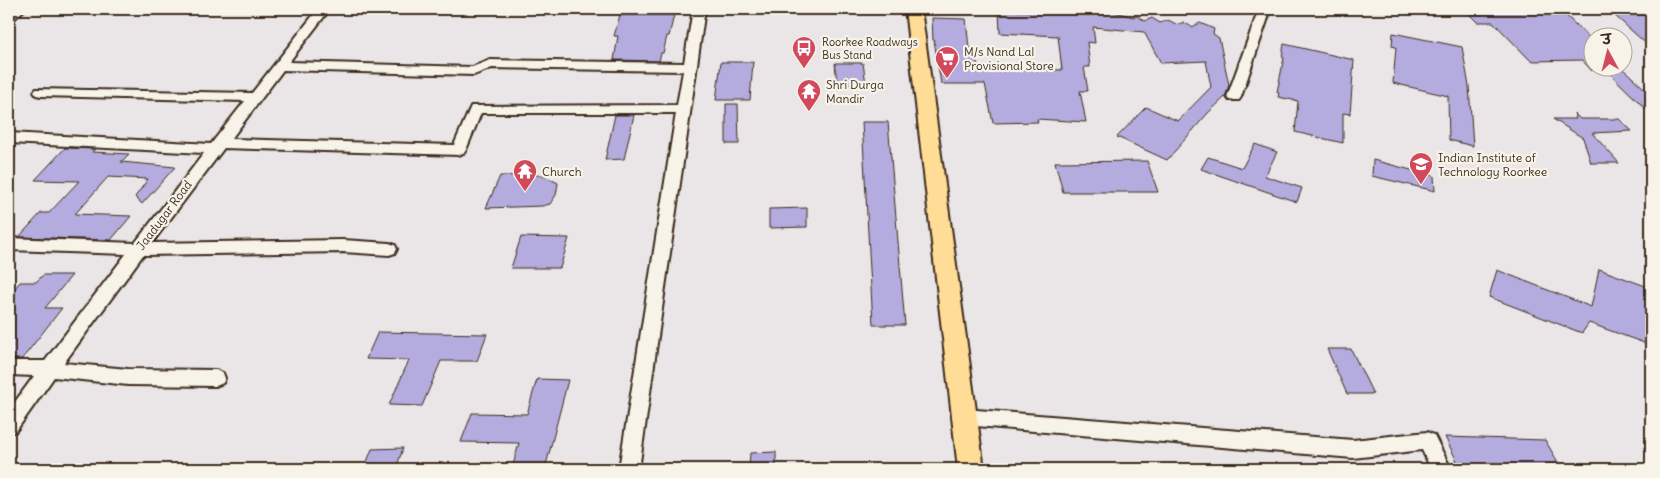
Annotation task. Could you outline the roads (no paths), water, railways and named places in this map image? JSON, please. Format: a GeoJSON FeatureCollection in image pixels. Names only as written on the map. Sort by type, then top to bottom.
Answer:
{"type":"FeatureCollection","features":[{"type":"Feature","properties":{"kind":"main road"},"geometry":{"type":"LineString","coordinates":[[913,9],[971,469]]}},
{"type":"Feature","properties":{"kind":"street"},"geometry":{"type":"LineString","coordinates":[[9,17],[19,9]]}},
{"type":"Feature","properties":{"kind":"street","name":"Jaadugar Road"},"geometry":{"type":"LineString","coordinates":[[9,425],[216,146],[281,66],[324,9]]}},
{"type":"Feature","properties":{"kind":"street"},"geometry":{"type":"LineString","coordinates":[[629,469],[699,9]]}},
{"type":"Feature","properties":{"kind":"street"},"geometry":{"type":"LineString","coordinates":[[1234,97],[1265,9]]}},
{"type":"Feature","properties":{"kind":"street"},"geometry":{"type":"LineString","coordinates":[[281,66],[474,70],[490,64],[689,67]]}},
{"type":"Feature","properties":{"kind":"street"},"geometry":{"type":"LineString","coordinates":[[41,92],[256,97]]}},
{"type":"Feature","properties":{"kind":"street"},"geometry":{"type":"LineString","coordinates":[[9,138],[216,146],[459,150],[476,109],[685,110]]}},
{"type":"Feature","properties":{"kind":"street"},"geometry":{"type":"LineString","coordinates":[[9,244],[139,249],[343,246],[389,250]]}},
{"type":"Feature","properties":{"kind":"street"},"geometry":{"type":"LineString","coordinates":[[9,368],[49,369],[128,377],[216,378]]}},
{"type":"Feature","properties":{"kind":"street"},"geometry":{"type":"LineString","coordinates":[[964,417],[1353,450],[1427,441],[1441,469]]}},
{"type":"Feature","properties":{"kind":"place","name":"Roorkee Roadways Bus Stand"},"geometry":{"type":"Point","coordinates":[804,69]}},
{"type":"Feature","properties":{"kind":"place","name":"M/s Nand Lal Provisional Store"},"geometry":{"type":"Point","coordinates":[947,79]}},
{"type":"Feature","properties":{"kind":"place","name":"Shri Durga Mandir"},"geometry":{"type":"Point","coordinates":[809,112]}},
{"type":"Feature","properties":{"kind":"place","name":"Indian Institute of Technology Roorkee"},"geometry":{"type":"Point","coordinates":[1421,185]}},
{"type":"Feature","properties":{"kind":"place","name":"Church"},"geometry":{"type":"Point","coordinates":[525,192]}}]}
